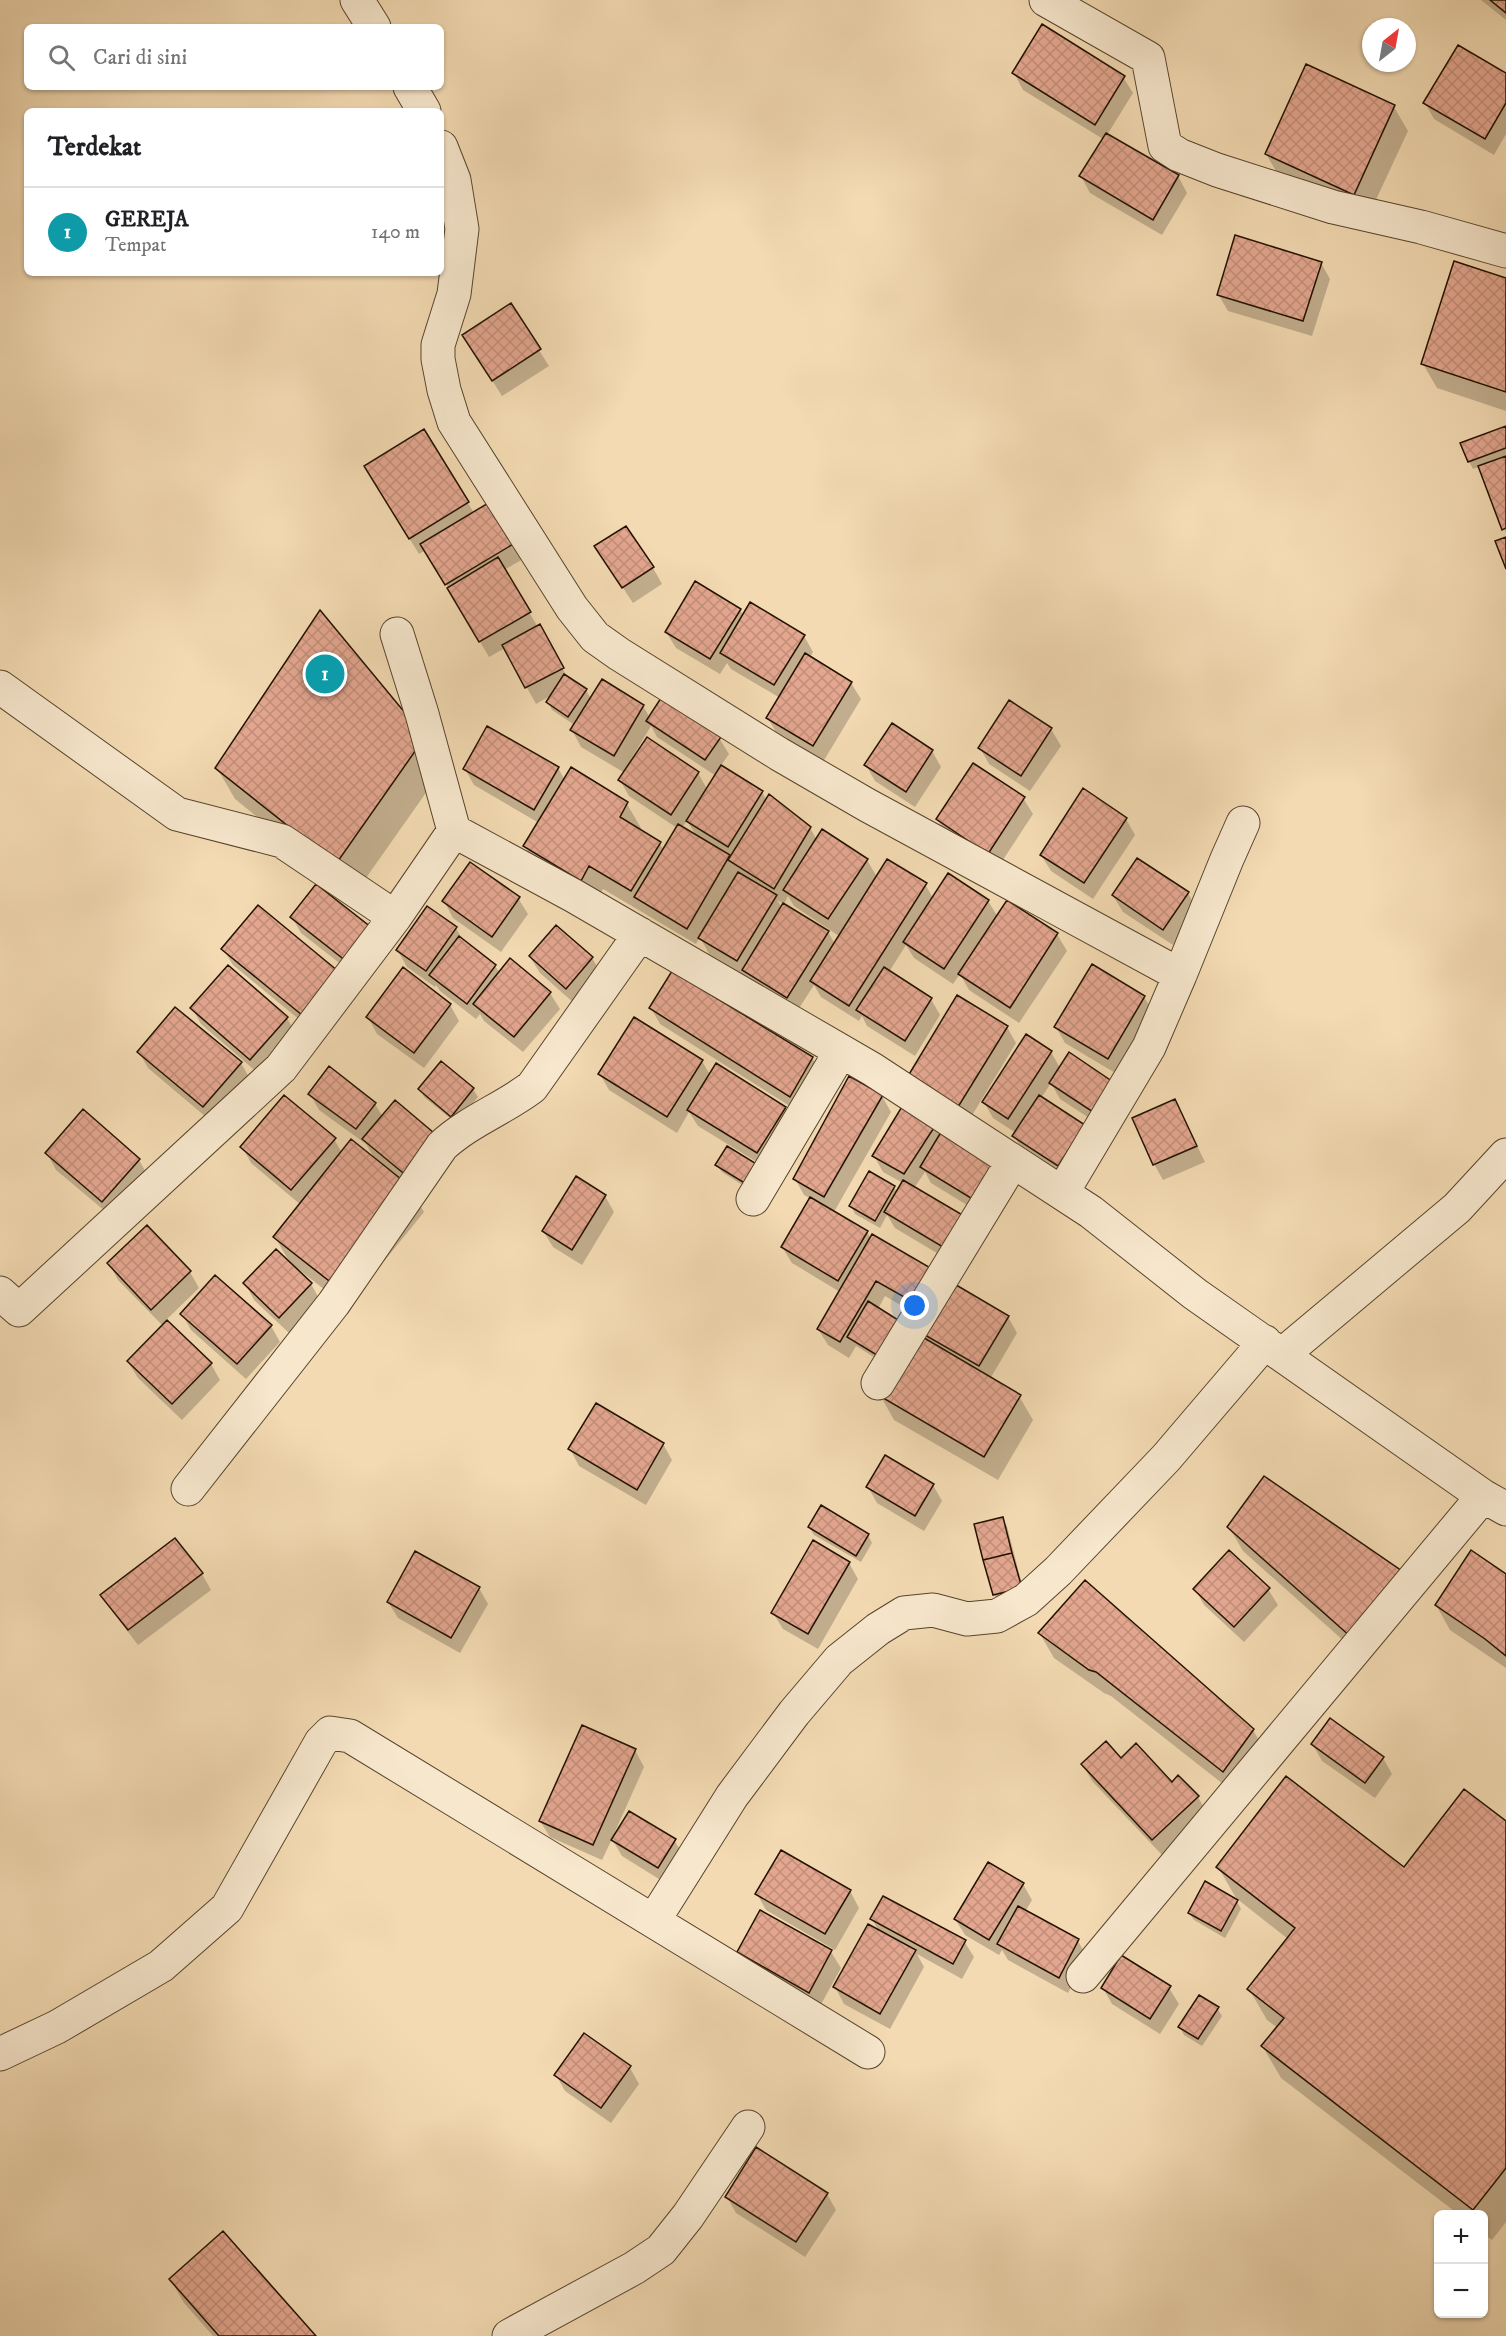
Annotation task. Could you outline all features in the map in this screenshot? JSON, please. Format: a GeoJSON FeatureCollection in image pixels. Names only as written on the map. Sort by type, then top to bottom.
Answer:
{"type":"FeatureCollection","features":[{"type":"Feature","properties":{"kind":"street"},"geometry":{"type":"LineString","coordinates":[[357,0],[372,24]]}},
{"type":"Feature","properties":{"kind":"street"},"geometry":{"type":"LineString","coordinates":[[1046,0],[1148,58],[1165,146],[1179,155],[1217,170],[1333,207],[1421,227],[1506,251]]}},
{"type":"Feature","properties":{"kind":"street"},"geometry":{"type":"LineString","coordinates":[[412,90],[422,108]]}},
{"type":"Feature","properties":{"kind":"street"},"geometry":{"type":"LineString","coordinates":[[444,155],[454,180],[462,229],[454,294],[438,345],[444,390],[451,414],[572,608],[595,636],[619,654],[779,754],[1180,975]]}},
{"type":"Feature","properties":{"kind":"street"},"geometry":{"type":"LineString","coordinates":[[397,634],[423,714],[454,831],[640,934],[841,1051],[1013,1161],[1091,1212],[1195,1294],[1495,1502],[1083,1976]]}},
{"type":"Feature","properties":{"kind":"street"},"geometry":{"type":"LineString","coordinates":[[0,687],[177,814],[282,841],[395,917]]}},
{"type":"Feature","properties":{"kind":"street"},"geometry":{"type":"LineString","coordinates":[[1062,1193],[1149,1047],[1243,823]]}},
{"type":"Feature","properties":{"kind":"street"},"geometry":{"type":"LineString","coordinates":[[0,1293],[19,1311],[281,1068],[395,917],[454,831]]}},
{"type":"Feature","properties":{"kind":"street"},"geometry":{"type":"LineString","coordinates":[[188,1489],[334,1303],[442,1146],[457,1132],[532,1087],[640,934]]}},
{"type":"Feature","properties":{"kind":"street"},"geometry":{"type":"LineString","coordinates":[[753,1199],[841,1051]]}},
{"type":"Feature","properties":{"kind":"street"},"geometry":{"type":"LineString","coordinates":[[654,1920],[732,1796],[794,1713],[839,1660],[878,1629],[904,1613],[933,1610],[967,1619],[998,1616],[1026,1600],[1058,1571],[1274,1348],[1457,1208],[1506,1155]]}},
{"type":"Feature","properties":{"kind":"street"},"geometry":{"type":"LineString","coordinates":[[878,1383],[1013,1161]]}},
{"type":"Feature","properties":{"kind":"street"},"geometry":{"type":"LineString","coordinates":[[0,2054],[57,2027],[161,1966],[227,1908],[321,1742],[330,1733],[350,1736],[868,2052]]}},
{"type":"Feature","properties":{"kind":"street"},"geometry":{"type":"LineString","coordinates":[[509,2336],[634,2268],[661,2250],[688,2216],[748,2127]]}},
{"type":"Feature","properties":{"kind":"building"},"geometry":{"type":"Polygon","coordinates":[[[1490,0],[1506,0],[1506,13],[1490,0]]]}},
{"type":"Feature","properties":{"kind":"building"},"geometry":{"type":"Polygon","coordinates":[[[1042,24],[1125,76],[1095,125],[1012,73],[1042,24]]]}},
{"type":"Feature","properties":{"kind":"building"},"geometry":{"type":"Polygon","coordinates":[[[1458,45],[1506,73],[1506,103],[1485,139],[1423,103],[1458,45]]]}},
{"type":"Feature","properties":{"kind":"building"},"geometry":{"type":"Polygon","coordinates":[[[1306,64],[1395,105],[1354,195],[1265,154],[1306,64]]]}},
{"type":"Feature","properties":{"kind":"building"},"geometry":{"type":"Polygon","coordinates":[[[1106,133],[1179,175],[1153,220],[1079,176],[1106,133]]]}},
{"type":"Feature","properties":{"kind":"building"},"geometry":{"type":"Polygon","coordinates":[[[1235,235],[1322,262],[1303,321],[1217,295],[1235,235]]]}},
{"type":"Feature","properties":{"kind":"building"},"geometry":{"type":"Polygon","coordinates":[[[1454,261],[1506,278],[1506,392],[1421,364],[1454,261]]]}},
{"type":"Feature","properties":{"kind":"building"},"geometry":{"type":"Polygon","coordinates":[[[511,303],[541,349],[492,381],[462,335],[511,303]]]}},
{"type":"Feature","properties":{"kind":"building"},"geometry":{"type":"Polygon","coordinates":[[[1506,426],[1506,448],[1468,462],[1460,443],[1506,426]]]}},
{"type":"Feature","properties":{"kind":"building"},"geometry":{"type":"Polygon","coordinates":[[[424,429],[469,502],[409,539],[364,466],[424,429]]]}},
{"type":"Feature","properties":{"kind":"building"},"geometry":{"type":"Polygon","coordinates":[[[1506,456],[1506,528],[1502,530],[1478,466],[1506,456]]]}},
{"type":"Feature","properties":{"kind":"building"},"geometry":{"type":"Polygon","coordinates":[[[490,502],[515,543],[445,585],[420,544],[490,502]]]}},
{"type":"Feature","properties":{"kind":"building"},"geometry":{"type":"Polygon","coordinates":[[[626,526],[654,567],[622,588],[594,546],[626,526]]]}},
{"type":"Feature","properties":{"kind":"building"},"geometry":{"type":"Polygon","coordinates":[[[1506,537],[1506,569],[1495,541],[1506,537]]]}},
{"type":"Feature","properties":{"kind":"building"},"geometry":{"type":"Polygon","coordinates":[[[498,557],[531,612],[479,642],[447,588],[498,557]]]}},
{"type":"Feature","properties":{"kind":"building"},"geometry":{"type":"Polygon","coordinates":[[[695,581],[741,609],[710,659],[665,632],[695,581]]]}},
{"type":"Feature","properties":{"kind":"building"},"geometry":{"type":"Polygon","coordinates":[[[750,602],[805,635],[774,685],[720,653],[750,602]]]}},
{"type":"Feature","properties":{"kind":"building"},"geometry":{"type":"Polygon","coordinates":[[[320,610],[425,737],[336,864],[215,768],[320,610]]]}},
{"type":"Feature","properties":{"kind":"building"},"geometry":{"type":"Polygon","coordinates":[[[540,624],[564,668],[525,688],[502,645],[540,624]]]}},
{"type":"Feature","properties":{"kind":"building"},"geometry":{"type":"Polygon","coordinates":[[[805,653],[852,682],[813,746],[766,718],[805,653]]]}},
{"type":"Feature","properties":{"kind":"building"},"geometry":{"type":"Polygon","coordinates":[[[564,674],[587,689],[568,717],[546,702],[564,674]]]}},
{"type":"Feature","properties":{"kind":"building"},"geometry":{"type":"Polygon","coordinates":[[[602,679],[644,705],[614,756],[570,730],[602,679]]]}},
{"type":"Feature","properties":{"kind":"building"},"geometry":{"type":"Polygon","coordinates":[[[661,698],[721,737],[705,760],[646,721],[661,698]]]}},
{"type":"Feature","properties":{"kind":"building"},"geometry":{"type":"Polygon","coordinates":[[[1009,700],[1052,728],[1021,776],[978,748],[1009,700]]]}},
{"type":"Feature","properties":{"kind":"building"},"geometry":{"type":"Polygon","coordinates":[[[892,723],[933,750],[906,792],[864,765],[892,723]]]}},
{"type":"Feature","properties":{"kind":"building"},"geometry":{"type":"Polygon","coordinates":[[[487,726],[559,767],[534,810],[463,769],[487,726]]]}},
{"type":"Feature","properties":{"kind":"building"},"geometry":{"type":"Polygon","coordinates":[[[647,737],[699,772],[671,815],[618,780],[647,737]]]}},
{"type":"Feature","properties":{"kind":"building"},"geometry":{"type":"Polygon","coordinates":[[[973,763],[1025,797],[988,854],[936,819],[973,763]]]}},
{"type":"Feature","properties":{"kind":"building"},"geometry":{"type":"Polygon","coordinates":[[[721,765],[763,791],[728,847],[686,821],[721,765]]]}},
{"type":"Feature","properties":{"kind":"building"},"geometry":{"type":"Polygon","coordinates":[[[571,767],[628,802],[620,817],[661,842],[631,891],[589,866],[581,881],[523,846],[571,767]]]}},
{"type":"Feature","properties":{"kind":"building"},"geometry":{"type":"Polygon","coordinates":[[[1083,788],[1127,818],[1084,883],[1040,855],[1083,788]]]}},
{"type":"Feature","properties":{"kind":"building"},"geometry":{"type":"Polygon","coordinates":[[[769,794],[811,827],[774,889],[728,860],[769,794]]]}},
{"type":"Feature","properties":{"kind":"building"},"geometry":{"type":"Polygon","coordinates":[[[678,824],[730,855],[687,929],[634,897],[678,824]]]}},
{"type":"Feature","properties":{"kind":"building"},"geometry":{"type":"Polygon","coordinates":[[[822,829],[868,859],[828,919],[783,890],[822,829]]]}},
{"type":"Feature","properties":{"kind":"building"},"geometry":{"type":"Polygon","coordinates":[[[1137,858],[1189,892],[1163,930],[1112,895],[1137,858]]]}},
{"type":"Feature","properties":{"kind":"building"},"geometry":{"type":"Polygon","coordinates":[[[887,859],[927,883],[849,1006],[810,981],[887,859]]]}},
{"type":"Feature","properties":{"kind":"building"},"geometry":{"type":"Polygon","coordinates":[[[470,862],[520,897],[492,937],[442,901],[470,862]]]}},
{"type":"Feature","properties":{"kind":"building"},"geometry":{"type":"Polygon","coordinates":[[[738,872],[777,895],[737,961],[698,938],[738,872]]]}},
{"type":"Feature","properties":{"kind":"building"},"geometry":{"type":"Polygon","coordinates":[[[948,873],[989,900],[944,969],[903,942],[948,873]]]}},
{"type":"Feature","properties":{"kind":"building"},"geometry":{"type":"Polygon","coordinates":[[[316,884],[372,928],[346,961],[290,917],[316,884]]]}},
{"type":"Feature","properties":{"kind":"building"},"geometry":{"type":"Polygon","coordinates":[[[1007,900],[1058,933],[1010,1008],[958,974],[1007,900]]]}},
{"type":"Feature","properties":{"kind":"building"},"geometry":{"type":"Polygon","coordinates":[[[783,903],[829,931],[787,998],[742,970],[783,903]]]}},
{"type":"Feature","properties":{"kind":"building"},"geometry":{"type":"Polygon","coordinates":[[[258,905],[338,971],[302,1015],[221,949],[258,905]]]}},
{"type":"Feature","properties":{"kind":"building"},"geometry":{"type":"Polygon","coordinates":[[[427,906],[457,927],[426,971],[396,950],[427,906]]]}},
{"type":"Feature","properties":{"kind":"building"},"geometry":{"type":"Polygon","coordinates":[[[556,925],[593,957],[566,989],[529,956],[556,925]]]}},
{"type":"Feature","properties":{"kind":"building"},"geometry":{"type":"Polygon","coordinates":[[[459,936],[496,965],[467,1004],[429,975],[459,936]]]}},
{"type":"Feature","properties":{"kind":"building"},"geometry":{"type":"Polygon","coordinates":[[[510,958],[551,992],[514,1037],[473,1004],[510,958]]]}},
{"type":"Feature","properties":{"kind":"building"},"geometry":{"type":"Polygon","coordinates":[[[1092,964],[1145,996],[1108,1059],[1054,1027],[1092,964]]]}},
{"type":"Feature","properties":{"kind":"building"},"geometry":{"type":"Polygon","coordinates":[[[228,965],[288,1017],[250,1060],[190,1008],[228,965]]]}},
{"type":"Feature","properties":{"kind":"building"},"geometry":{"type":"Polygon","coordinates":[[[403,967],[451,1004],[414,1053],[366,1017],[403,967]]]}},
{"type":"Feature","properties":{"kind":"building"},"geometry":{"type":"Polygon","coordinates":[[[884,967],[932,998],[905,1041],[856,1010],[884,967]]]}},
{"type":"Feature","properties":{"kind":"building"},"geometry":{"type":"Polygon","coordinates":[[[672,971],[813,1057],[790,1097],[649,1008],[672,971]]]}},
{"type":"Feature","properties":{"kind":"building"},"geometry":{"type":"Polygon","coordinates":[[[957,995],[1008,1026],[958,1107],[908,1076],[957,995]]]}},
{"type":"Feature","properties":{"kind":"building"},"geometry":{"type":"Polygon","coordinates":[[[175,1007],[242,1062],[203,1107],[137,1052],[175,1007]]]}},
{"type":"Feature","properties":{"kind":"building"},"geometry":{"type":"Polygon","coordinates":[[[634,1017],[703,1060],[667,1117],[598,1074],[634,1017]]]}},
{"type":"Feature","properties":{"kind":"building"},"geometry":{"type":"Polygon","coordinates":[[[1026,1034],[1052,1051],[1008,1119],[982,1102],[1026,1034]]]}},
{"type":"Feature","properties":{"kind":"building"},"geometry":{"type":"Polygon","coordinates":[[[1069,1052],[1119,1086],[1099,1116],[1049,1083],[1069,1052]]]}},
{"type":"Feature","properties":{"kind":"building"},"geometry":{"type":"Polygon","coordinates":[[[441,1061],[474,1088],[451,1117],[418,1089],[441,1061]]]}},
{"type":"Feature","properties":{"kind":"building"},"geometry":{"type":"Polygon","coordinates":[[[716,1063],[786,1107],[757,1153],[687,1110],[716,1063]]]}},
{"type":"Feature","properties":{"kind":"building"},"geometry":{"type":"Polygon","coordinates":[[[329,1066],[376,1103],[356,1129],[308,1094],[329,1066]]]}},
{"type":"Feature","properties":{"kind":"building"},"geometry":{"type":"Polygon","coordinates":[[[849,1076],[883,1095],[824,1197],[793,1179],[849,1076]]]}},
{"type":"Feature","properties":{"kind":"building"},"geometry":{"type":"Polygon","coordinates":[[[284,1095],[336,1138],[291,1190],[240,1147],[284,1095]]]}},
{"type":"Feature","properties":{"kind":"building"},"geometry":{"type":"Polygon","coordinates":[[[1039,1095],[1085,1125],[1058,1166],[1012,1136],[1039,1095]]]}},
{"type":"Feature","properties":{"kind":"building"},"geometry":{"type":"Polygon","coordinates":[[[1175,1099],[1197,1146],[1153,1165],[1132,1118],[1175,1099]]]}},
{"type":"Feature","properties":{"kind":"building"},"geometry":{"type":"Polygon","coordinates":[[[395,1100],[440,1138],[408,1177],[362,1139],[395,1100]]]}},
{"type":"Feature","properties":{"kind":"building"},"geometry":{"type":"Polygon","coordinates":[[[906,1100],[939,1120],[904,1174],[872,1156],[906,1100]]]}},
{"type":"Feature","properties":{"kind":"building"},"geometry":{"type":"Polygon","coordinates":[[[83,1109],[140,1159],[102,1202],[45,1153],[83,1109]]]}},
{"type":"Feature","properties":{"kind":"building"},"geometry":{"type":"Polygon","coordinates":[[[944,1127],[1003,1163],[979,1203],[920,1167],[944,1127]]]}},
{"type":"Feature","properties":{"kind":"building"},"geometry":{"type":"Polygon","coordinates":[[[351,1139],[411,1187],[333,1284],[273,1237],[351,1139]]]}},
{"type":"Feature","properties":{"kind":"building"},"geometry":{"type":"Polygon","coordinates":[[[727,1146],[768,1171],[756,1190],[715,1165],[727,1146]]]}},
{"type":"Feature","properties":{"kind":"building"},"geometry":{"type":"Polygon","coordinates":[[[869,1171],[895,1186],[875,1221],[849,1206],[869,1171]]]}},
{"type":"Feature","properties":{"kind":"building"},"geometry":{"type":"Polygon","coordinates":[[[576,1176],[606,1195],[572,1250],[542,1231],[576,1176]]]}},
{"type":"Feature","properties":{"kind":"building"},"geometry":{"type":"Polygon","coordinates":[[[903,1180],[971,1220],[953,1253],[884,1212],[903,1180]]]}},
{"type":"Feature","properties":{"kind":"building"},"geometry":{"type":"Polygon","coordinates":[[[810,1197],[868,1231],[838,1281],[781,1247],[810,1197]]]}},
{"type":"Feature","properties":{"kind":"building"},"geometry":{"type":"Polygon","coordinates":[[[147,1225],[191,1271],[151,1310],[107,1263],[147,1225]]]}},
{"type":"Feature","properties":{"kind":"building"},"geometry":{"type":"Polygon","coordinates":[[[872,1234],[939,1273],[920,1306],[876,1281],[840,1342],[817,1329],[872,1234]]]}},
{"type":"Feature","properties":{"kind":"building"},"geometry":{"type":"Polygon","coordinates":[[[276,1249],[312,1283],[279,1318],[243,1283],[276,1249]]]}},
{"type":"Feature","properties":{"kind":"building"},"geometry":{"type":"Polygon","coordinates":[[[215,1275],[272,1325],[237,1364],[180,1314],[215,1275]]]}},
{"type":"Feature","properties":{"kind":"building"},"geometry":{"type":"Polygon","coordinates":[[[946,1279],[1009,1316],[979,1366],[916,1330],[946,1279]]]}},
{"type":"Feature","properties":{"kind":"building"},"geometry":{"type":"Polygon","coordinates":[[[868,1301],[906,1325],[885,1360],[847,1337],[868,1301]]]}},
{"type":"Feature","properties":{"kind":"building"},"geometry":{"type":"Polygon","coordinates":[[[167,1320],[212,1363],[172,1404],[127,1361],[167,1320]]]}},
{"type":"Feature","properties":{"kind":"building"},"geometry":{"type":"Polygon","coordinates":[[[914,1332],[1021,1395],[984,1457],[878,1395],[914,1332]]]}},
{"type":"Feature","properties":{"kind":"building"},"geometry":{"type":"Polygon","coordinates":[[[596,1403],[664,1443],[637,1490],[568,1449],[596,1403]]]}},
{"type":"Feature","properties":{"kind":"building"},"geometry":{"type":"Polygon","coordinates":[[[885,1455],[934,1484],[915,1516],[866,1487],[885,1455]]]}},
{"type":"Feature","properties":{"kind":"building"},"geometry":{"type":"Polygon","coordinates":[[[1264,1476],[1402,1571],[1351,1637],[1227,1527],[1264,1476]]]}},
{"type":"Feature","properties":{"kind":"building"},"geometry":{"type":"Polygon","coordinates":[[[821,1505],[869,1534],[856,1556],[808,1527],[821,1505]]]}},
{"type":"Feature","properties":{"kind":"building"},"geometry":{"type":"Polygon","coordinates":[[[1003,1517],[1012,1553],[983,1560],[974,1524],[1003,1517]]]}},
{"type":"Feature","properties":{"kind":"building"},"geometry":{"type":"Polygon","coordinates":[[[175,1538],[203,1573],[128,1630],[100,1595],[175,1538]]]}},
{"type":"Feature","properties":{"kind":"building"},"geometry":{"type":"Polygon","coordinates":[[[813,1540],[850,1562],[808,1634],[771,1613],[813,1540]]]}},
{"type":"Feature","properties":{"kind":"building"},"geometry":{"type":"Polygon","coordinates":[[[1229,1550],[1270,1588],[1234,1627],[1193,1589],[1229,1550]]]}},
{"type":"Feature","properties":{"kind":"building"},"geometry":{"type":"Polygon","coordinates":[[[1471,1550],[1506,1574],[1506,1656],[1435,1605],[1471,1550]]]}},
{"type":"Feature","properties":{"kind":"building"},"geometry":{"type":"Polygon","coordinates":[[[415,1551],[480,1587],[451,1638],[387,1602],[415,1551]]]}},
{"type":"Feature","properties":{"kind":"building"},"geometry":{"type":"Polygon","coordinates":[[[1012,1553],[1022,1588],[993,1595],[983,1560],[1012,1553]]]}},
{"type":"Feature","properties":{"kind":"building"},"geometry":{"type":"Polygon","coordinates":[[[1085,1580],[1254,1729],[1223,1772],[1096,1672],[1089,1670],[1038,1633],[1085,1580]]]}},
{"type":"Feature","properties":{"kind":"building"},"geometry":{"type":"Polygon","coordinates":[[[1330,1718],[1384,1757],[1365,1783],[1311,1744],[1330,1718]]]}},
{"type":"Feature","properties":{"kind":"building"},"geometry":{"type":"Polygon","coordinates":[[[582,1725],[636,1749],[593,1845],[539,1821],[582,1725]]]}},
{"type":"Feature","properties":{"kind":"building"},"geometry":{"type":"Polygon","coordinates":[[[1106,1741],[1121,1758],[1136,1743],[1172,1782],[1178,1775],[1199,1796],[1152,1840],[1081,1764],[1106,1741]]]}},
{"type":"Feature","properties":{"kind":"building"},"geometry":{"type":"Polygon","coordinates":[[[1286,1776],[1404,1867],[1464,1789],[1506,1821],[1506,2168],[1473,2210],[1261,2046],[1284,2018],[1247,1989],[1295,1928],[1216,1867],[1286,1776]]]}},
{"type":"Feature","properties":{"kind":"building"},"geometry":{"type":"Polygon","coordinates":[[[629,1811],[676,1839],[658,1868],[611,1840],[629,1811]]]}},
{"type":"Feature","properties":{"kind":"building"},"geometry":{"type":"Polygon","coordinates":[[[781,1850],[851,1890],[825,1934],[755,1894],[781,1850]]]}},
{"type":"Feature","properties":{"kind":"building"},"geometry":{"type":"Polygon","coordinates":[[[988,1862],[1024,1883],[989,1940],[954,1919],[988,1862]]]}},
{"type":"Feature","properties":{"kind":"building"},"geometry":{"type":"Polygon","coordinates":[[[1205,1881],[1238,1900],[1221,1931],[1188,1913],[1205,1881]]]}},
{"type":"Feature","properties":{"kind":"building"},"geometry":{"type":"Polygon","coordinates":[[[883,1896],[966,1940],[953,1964],[870,1919],[883,1896]]]}},
{"type":"Feature","properties":{"kind":"building"},"geometry":{"type":"Polygon","coordinates":[[[1018,1906],[1079,1939],[1059,1978],[997,1944],[1018,1906]]]}},
{"type":"Feature","properties":{"kind":"building"},"geometry":{"type":"Polygon","coordinates":[[[760,1910],[832,1950],[809,1993],[737,1952],[760,1910]]]}},
{"type":"Feature","properties":{"kind":"building"},"geometry":{"type":"Polygon","coordinates":[[[868,1924],[916,1950],[880,2014],[833,1987],[868,1924]]]}},
{"type":"Feature","properties":{"kind":"building"},"geometry":{"type":"Polygon","coordinates":[[[1121,1955],[1171,1986],[1150,2019],[1101,1988],[1121,1955]]]}},
{"type":"Feature","properties":{"kind":"building"},"geometry":{"type":"Polygon","coordinates":[[[1199,1995],[1219,2007],[1198,2039],[1178,2027],[1199,1995]]]}},
{"type":"Feature","properties":{"kind":"building"},"geometry":{"type":"Polygon","coordinates":[[[584,2033],[631,2066],[601,2108],[554,2075],[584,2033]]]}},
{"type":"Feature","properties":{"kind":"building"},"geometry":{"type":"Polygon","coordinates":[[[756,2147],[828,2193],[796,2242],[725,2197],[756,2147]]]}},
{"type":"Feature","properties":{"kind":"building"},"geometry":{"type":"Polygon","coordinates":[[[223,2231],[316,2336],[219,2336],[169,2279],[223,2231]]]}},
{"type":"Feature","properties":{"kind":"place","name":"GEREJA"},"geometry":{"type":"Point","coordinates":[325,674]}}]}
